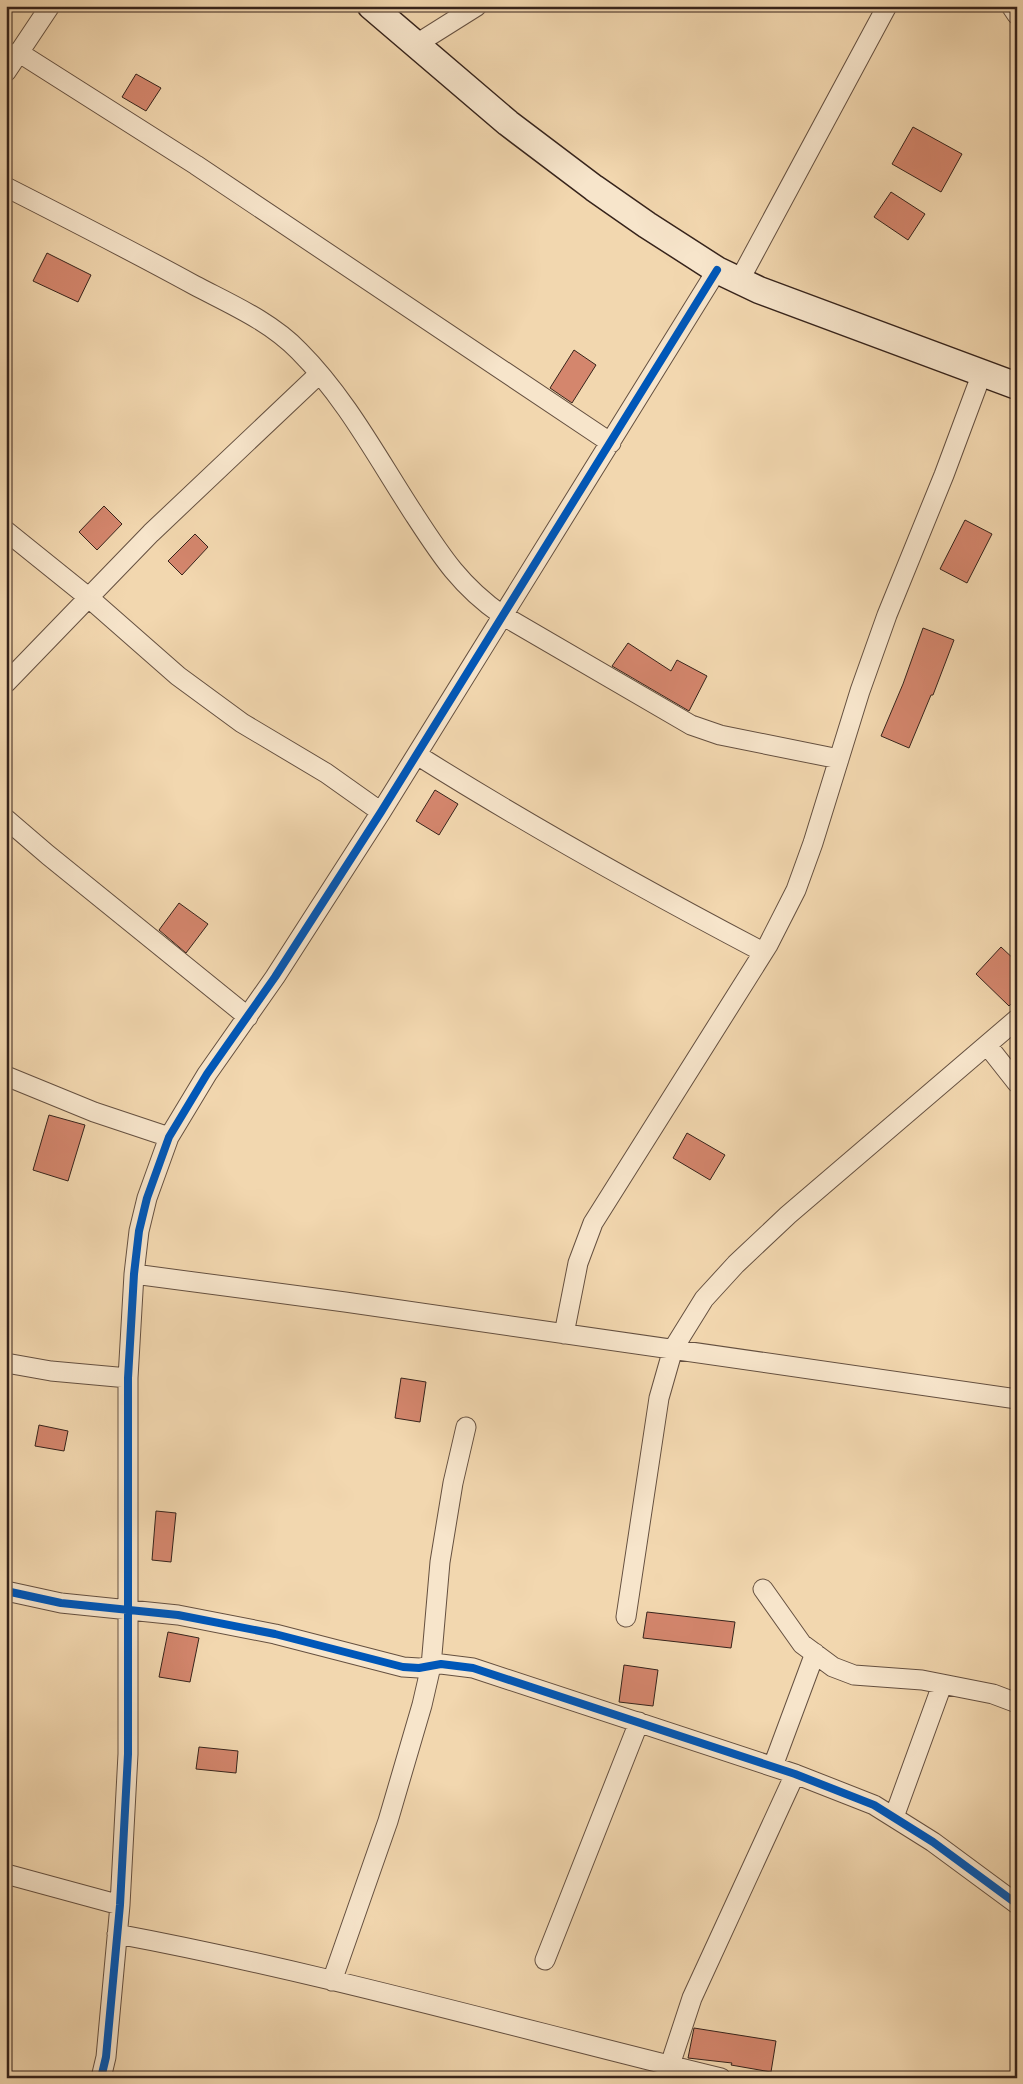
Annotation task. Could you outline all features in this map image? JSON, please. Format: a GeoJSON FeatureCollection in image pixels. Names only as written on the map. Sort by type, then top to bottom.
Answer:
{"type":"FeatureCollection","features":[{"type":"Feature","properties":{"kind":"main road"},"geometry":{"type":"LineString","coordinates":[[371,6],[508,122],[594,188],[647,225],[728,276],[1017,386]]}},
{"type":"Feature","properties":{"kind":"street"},"geometry":{"type":"LineString","coordinates":[[6,72],[50,6]]}},
{"type":"Feature","properties":{"kind":"street"},"geometry":{"type":"LineString","coordinates":[[415,45],[477,6]]}},
{"type":"Feature","properties":{"kind":"street"},"geometry":{"type":"LineString","coordinates":[[101,2078],[106,2057],[120,1905],[128,1754],[128,1378],[134,1274],[139,1231],[147,1198],[169,1137],[207,1074],[248,1017],[381,812],[502,615],[611,443],[728,276],[887,6]]}},
{"type":"Feature","properties":{"kind":"street"},"geometry":{"type":"LineString","coordinates":[[1011,6],[1017,15]]}},
{"type":"Feature","properties":{"kind":"street"},"geometry":{"type":"LineString","coordinates":[[18,52],[196,164],[611,443]]}},
{"type":"Feature","properties":{"kind":"street"},"geometry":{"type":"LineString","coordinates":[[6,187],[152,262],[272,327],[299,350],[342,403],[429,538],[462,583],[479,599],[502,615],[691,725],[720,735],[839,759]]}},
{"type":"Feature","properties":{"kind":"street"},"geometry":{"type":"LineString","coordinates":[[564,1334],[578,1263],[593,1223],[763,952],[796,890],[814,843],[860,691],[887,614],[944,475],[982,373]]}},
{"type":"Feature","properties":{"kind":"street"},"geometry":{"type":"LineString","coordinates":[[6,683],[151,534],[319,374]]}},
{"type":"Feature","properties":{"kind":"street"},"geometry":{"type":"LineString","coordinates":[[6,531],[88,597],[178,676],[202,694],[242,723],[326,773],[381,812]]}},
{"type":"Feature","properties":{"kind":"street"},"geometry":{"type":"LineString","coordinates":[[417,755],[494,803],[633,884],[763,952]]}},
{"type":"Feature","properties":{"kind":"street"},"geometry":{"type":"LineString","coordinates":[[6,819],[54,861],[248,1017]]}},
{"type":"Feature","properties":{"kind":"street"},"geometry":{"type":"LineString","coordinates":[[626,1617],[659,1398],[673,1349],[704,1299],[736,1264],[788,1215],[1017,1019]]}},
{"type":"Feature","properties":{"kind":"street"},"geometry":{"type":"LineString","coordinates":[[987,1045],[1017,1084]]}},
{"type":"Feature","properties":{"kind":"street"},"geometry":{"type":"LineString","coordinates":[[6,1076],[94,1112],[169,1137]]}},
{"type":"Feature","properties":{"kind":"street"},"geometry":{"type":"LineString","coordinates":[[134,1274],[346,1302],[1017,1399]]}},
{"type":"Feature","properties":{"kind":"street"},"geometry":{"type":"LineString","coordinates":[[6,1363],[51,1371],[128,1378]]}},
{"type":"Feature","properties":{"kind":"street"},"geometry":{"type":"LineString","coordinates":[[332,1981],[388,1821],[431,1666],[440,1562],[466,1427]]}},
{"type":"Feature","properties":{"kind":"street"},"geometry":{"type":"LineString","coordinates":[[763,1589],[802,1644],[833,1667],[854,1675],[922,1680],[993,1694],[1017,1703]]}},
{"type":"Feature","properties":{"kind":"street"},"geometry":{"type":"LineString","coordinates":[[6,1592],[61,1603],[178,1615],[275,1634],[403,1667],[419,1668],[441,1664],[473,1668],[773,1766],[874,1805],[934,1842],[1017,1904]]}},
{"type":"Feature","properties":{"kind":"street"},"geometry":{"type":"LineString","coordinates":[[773,1766],[815,1653]]}},
{"type":"Feature","properties":{"kind":"street"},"geometry":{"type":"LineString","coordinates":[[894,1817],[942,1685]]}},
{"type":"Feature","properties":{"kind":"street"},"geometry":{"type":"LineString","coordinates":[[545,1960],[639,1722]]}},
{"type":"Feature","properties":{"kind":"street"},"geometry":{"type":"LineString","coordinates":[[670,2065],[692,1998],[795,1774]]}},
{"type":"Feature","properties":{"kind":"street"},"geometry":{"type":"LineString","coordinates":[[6,1874],[120,1905]]}},
{"type":"Feature","properties":{"kind":"street"},"geometry":{"type":"LineString","coordinates":[[117,1934],[189,1948],[332,1981],[721,2078]]}},
{"type":"Feature","properties":{"kind":"building"},"geometry":{"type":"Polygon","coordinates":[[[136,74],[161,88],[146,111],[122,97],[136,74]]]}},
{"type":"Feature","properties":{"kind":"building"},"geometry":{"type":"Polygon","coordinates":[[[913,127],[962,154],[941,192],[892,164],[913,127]]]}},
{"type":"Feature","properties":{"kind":"building"},"geometry":{"type":"Polygon","coordinates":[[[891,192],[925,214],[908,240],[874,217],[891,192]]]}},
{"type":"Feature","properties":{"kind":"building"},"geometry":{"type":"Polygon","coordinates":[[[47,253],[91,275],[78,302],[33,281],[47,253]]]}},
{"type":"Feature","properties":{"kind":"building"},"geometry":{"type":"Polygon","coordinates":[[[574,350],[596,365],[572,403],[550,388],[574,350]]]}},
{"type":"Feature","properties":{"kind":"building"},"geometry":{"type":"Polygon","coordinates":[[[104,506],[122,524],[97,550],[79,532],[104,506]]]}},
{"type":"Feature","properties":{"kind":"building"},"geometry":{"type":"Polygon","coordinates":[[[965,520],[992,534],[967,583],[940,569],[965,520]]]}},
{"type":"Feature","properties":{"kind":"building"},"geometry":{"type":"Polygon","coordinates":[[[195,534],[208,547],[182,575],[168,561],[195,534]]]}},
{"type":"Feature","properties":{"kind":"building"},"geometry":{"type":"Polygon","coordinates":[[[923,628],[954,640],[933,695],[931,695],[909,748],[881,736],[903,684],[923,628]]]}},
{"type":"Feature","properties":{"kind":"building"},"geometry":{"type":"Polygon","coordinates":[[[628,643],[671,671],[677,660],[707,676],[689,711],[612,666],[628,643]]]}},
{"type":"Feature","properties":{"kind":"building"},"geometry":{"type":"Polygon","coordinates":[[[435,790],[458,804],[439,835],[416,821],[435,790]]]}},
{"type":"Feature","properties":{"kind":"building"},"geometry":{"type":"Polygon","coordinates":[[[179,903],[208,924],[186,953],[159,930],[179,903]]]}},
{"type":"Feature","properties":{"kind":"building"},"geometry":{"type":"Polygon","coordinates":[[[1001,947],[1017,962],[1017,998],[1009,1006],[976,974],[1001,947]]]}},
{"type":"Feature","properties":{"kind":"building"},"geometry":{"type":"Polygon","coordinates":[[[49,1115],[85,1125],[68,1181],[33,1170],[49,1115]]]}},
{"type":"Feature","properties":{"kind":"building"},"geometry":{"type":"Polygon","coordinates":[[[687,1133],[725,1155],[710,1180],[673,1158],[687,1133]]]}},
{"type":"Feature","properties":{"kind":"building"},"geometry":{"type":"Polygon","coordinates":[[[401,1378],[426,1382],[420,1422],[395,1418],[401,1378]]]}},
{"type":"Feature","properties":{"kind":"building"},"geometry":{"type":"Polygon","coordinates":[[[39,1425],[68,1431],[64,1451],[35,1446],[39,1425]]]}},
{"type":"Feature","properties":{"kind":"building"},"geometry":{"type":"Polygon","coordinates":[[[156,1511],[176,1513],[171,1562],[152,1560],[156,1511]]]}},
{"type":"Feature","properties":{"kind":"building"},"geometry":{"type":"Polygon","coordinates":[[[647,1612],[735,1622],[731,1648],[643,1638],[647,1612]]]}},
{"type":"Feature","properties":{"kind":"building"},"geometry":{"type":"Polygon","coordinates":[[[168,1632],[199,1638],[190,1682],[159,1677],[168,1632]]]}},
{"type":"Feature","properties":{"kind":"building"},"geometry":{"type":"Polygon","coordinates":[[[624,1665],[658,1670],[653,1706],[619,1702],[624,1665]]]}},
{"type":"Feature","properties":{"kind":"building"},"geometry":{"type":"Polygon","coordinates":[[[199,1747],[238,1751],[236,1773],[196,1769],[199,1747]]]}},
{"type":"Feature","properties":{"kind":"building"},"geometry":{"type":"Polygon","coordinates":[[[694,2028],[776,2041],[771,2072],[731,2065],[732,2063],[688,2058],[694,2028]]]}},
{"type":"Feature","properties":{"kind":"cycle path"},"geometry":{"type":"LineString","coordinates":[[101,2078],[106,2057],[120,1905],[128,1754],[128,1378],[134,1274],[139,1231],[147,1198],[169,1137],[207,1074],[275,977],[381,812],[717,270]]}},
{"type":"Feature","properties":{"kind":"cycle path"},"geometry":{"type":"LineString","coordinates":[[6,1591],[61,1603],[178,1615],[275,1634],[403,1667],[419,1668],[441,1664],[473,1668],[795,1774],[874,1805],[933,1842],[1017,1904]]}}]}
